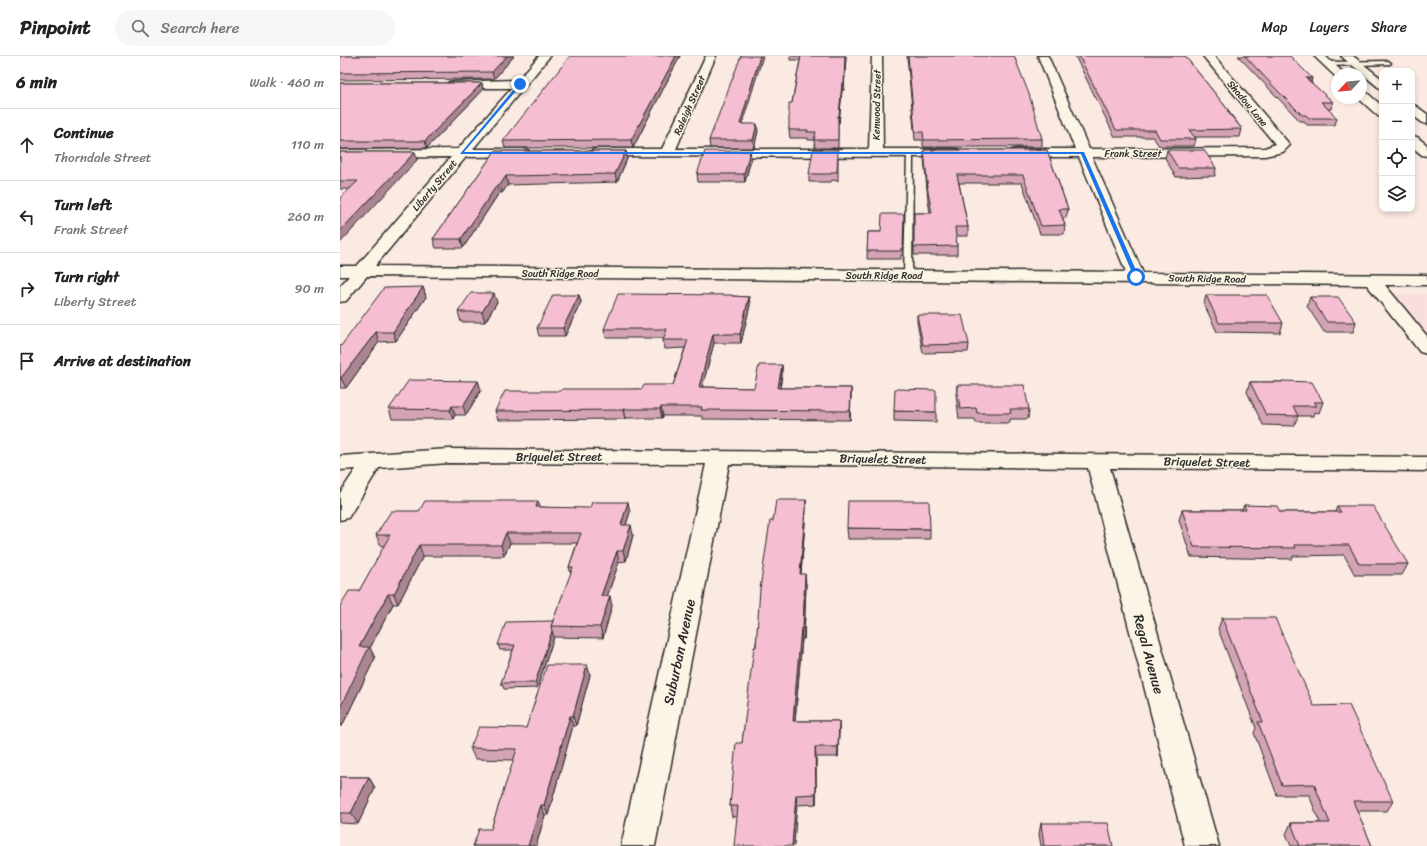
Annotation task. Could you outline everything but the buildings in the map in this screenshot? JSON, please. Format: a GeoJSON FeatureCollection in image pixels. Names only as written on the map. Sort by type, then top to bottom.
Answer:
{"type":"FeatureCollection","features":[{"type":"Feature","properties":{"kind":"street","name":"Liberty Street"},"geometry":{"type":"LineString","coordinates":[[340,296],[544,56]]}},
{"type":"Feature","properties":{"kind":"street","name":"Raleigh Street"},"geometry":{"type":"LineString","coordinates":[[667,153],[711,56]]}},
{"type":"Feature","properties":{"kind":"street","name":"Kenwood Street"},"geometry":{"type":"LineString","coordinates":[[876,154],[877,56]]}},
{"type":"Feature","properties":{"kind":"street"},"geometry":{"type":"LineString","coordinates":[[1043,56],[1136,277]]}},
{"type":"Feature","properties":{"kind":"street","name":"Shadow Lane"},"geometry":{"type":"LineString","coordinates":[[1208,56],[1284,145],[1278,149]]}},
{"type":"Feature","properties":{"kind":"street"},"geometry":{"type":"LineString","coordinates":[[1319,56],[1332,68]]}},
{"type":"Feature","properties":{"kind":"street"},"geometry":{"type":"LineString","coordinates":[[1346,56],[1379,83]]}},
{"type":"Feature","properties":{"kind":"street"},"geometry":{"type":"LineString","coordinates":[[442,84],[520,84]]}},
{"type":"Feature","properties":{"kind":"street"},"geometry":{"type":"LineString","coordinates":[[1367,99],[1379,110]]}},
{"type":"Feature","properties":{"kind":"street"},"geometry":{"type":"LineString","coordinates":[[1415,111],[1427,120]]}},
{"type":"Feature","properties":{"kind":"street"},"geometry":{"type":"LineString","coordinates":[[1415,142],[1427,152]]}},
{"type":"Feature","properties":{"kind":"street","name":"Frank Street"},"geometry":{"type":"LineString","coordinates":[[1004,153],[1265,152],[1278,149]]}},
{"type":"Feature","properties":{"kind":"street"},"geometry":{"type":"LineString","coordinates":[[588,153],[965,153]]}},
{"type":"Feature","properties":{"kind":"street"},"geometry":{"type":"LineString","coordinates":[[340,154],[532,154]]}},
{"type":"Feature","properties":{"kind":"street","name":"South Ridge Road"},"geometry":{"type":"LineString","coordinates":[[340,271],[1427,280]]}},
{"type":"Feature","properties":{"kind":"street"},"geometry":{"type":"LineString","coordinates":[[1372,280],[1427,348]]}},
{"type":"Feature","properties":{"kind":"street","name":"Briquelet Street"},"geometry":{"type":"LineString","coordinates":[[340,464],[373,460],[449,456],[718,457],[1427,464]]}},
{"type":"Feature","properties":{"kind":"street","name":"Suburban Avenue"},"geometry":{"type":"LineString","coordinates":[[638,846],[718,457]]}},
{"type":"Feature","properties":{"kind":"street"},"geometry":{"type":"LineString","coordinates":[[340,512],[373,460]]}},
{"type":"Feature","properties":{"kind":"street","name":"Regal Avenue"},"geometry":{"type":"LineString","coordinates":[[1097,461],[1202,846]]}},
{"type":"Feature","properties":{"kind":"lane"},"geometry":{"type":"LineString","coordinates":[[1328,64],[1388,63],[1377,56]]}},
{"type":"Feature","properties":{"kind":"lane"},"geometry":{"type":"LineString","coordinates":[[908,275],[910,153]]}},
{"type":"Feature","properties":{"kind":"shaded area"},"geometry":{"type":"Polygon","coordinates":[[[1383,294],[1427,295],[1427,348],[1383,294]]]}},
{"type":"Feature","properties":{"kind":"route"},"geometry":{"type":"LineString","coordinates":[[520,84],[461,154],[1083,153],[1136,277]]}}]}
